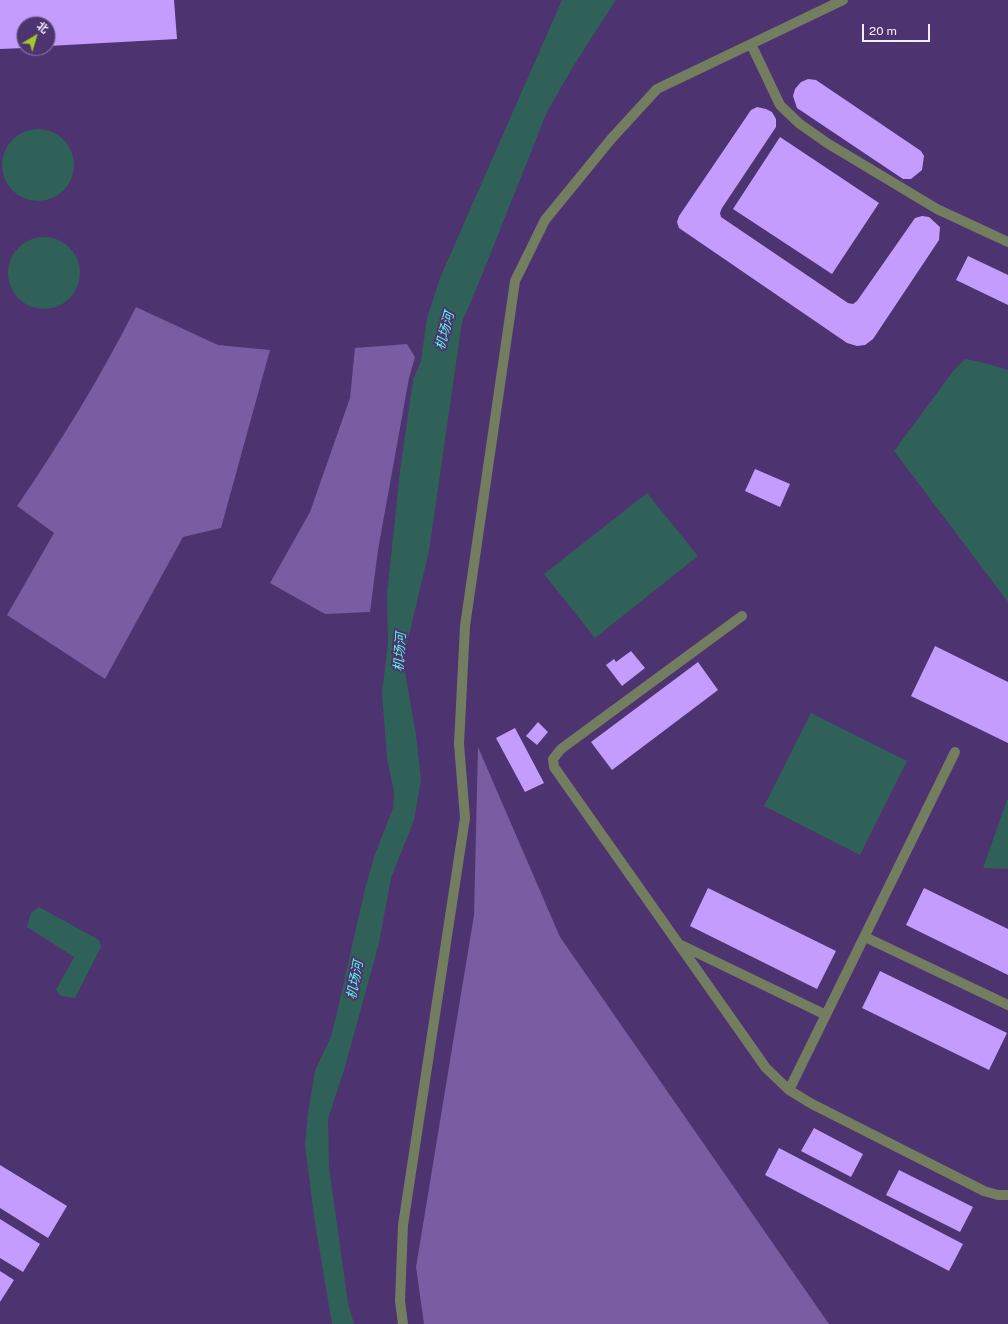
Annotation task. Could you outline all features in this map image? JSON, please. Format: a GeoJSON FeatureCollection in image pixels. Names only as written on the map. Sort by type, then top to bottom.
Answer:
{"type":"FeatureCollection","features":[{"type":"Feature","properties":{"kind":"lane"},"geometry":{"type":"LineString","coordinates":[[403,1324],[400,1301],[403,1225],[465,818],[459,744],[465,626],[515,281],[545,220],[612,138],[657,89],[843,0]]}},
{"type":"Feature","properties":{"kind":"lane"},"geometry":{"type":"LineString","coordinates":[[750,44],[780,105],[800,124],[937,209],[1008,242]]}},
{"type":"Feature","properties":{"kind":"lane"},"geometry":{"type":"LineString","coordinates":[[742,616],[561,749],[553,759],[554,767],[766,1068],[789,1090],[812,1104],[984,1191],[998,1195],[1008,1195]]}},
{"type":"Feature","properties":{"kind":"lane"},"geometry":{"type":"LineString","coordinates":[[789,1090],[956,752]]}},
{"type":"Feature","properties":{"kind":"lane"},"geometry":{"type":"LineString","coordinates":[[865,937],[1008,1005]]}},
{"type":"Feature","properties":{"kind":"lane"},"geometry":{"type":"LineString","coordinates":[[679,944],[826,1015]]}},
{"type":"Feature","properties":{"kind":"shaded area"},"geometry":{"type":"Polygon","coordinates":[[[136,307],[218,345],[270,350],[221,528],[183,537],[105,679],[7,615],[54,533],[17,506],[80,408],[136,307]]]}},
{"type":"Feature","properties":{"kind":"shaded area"},"geometry":{"type":"Polygon","coordinates":[[[407,344],[415,357],[409,378],[378,550],[370,612],[325,614],[270,583],[310,512],[350,398],[355,348],[407,344]]]}},
{"type":"Feature","properties":{"kind":"shaded area"},"geometry":{"type":"Polygon","coordinates":[[[478,747],[560,937],[829,1324],[424,1324],[416,1267],[474,915],[478,747]]]}},
{"type":"Feature","properties":{"kind":"water","name":"机场河"},"geometry":{"type":"Polygon","coordinates":[[[562,0],[616,0],[574,65],[547,112],[462,322],[429,551],[403,660],[416,735],[421,780],[414,820],[391,878],[379,943],[345,1067],[328,1119],[329,1167],[348,1303],[354,1324],[332,1324],[315,1223],[305,1145],[308,1113],[315,1071],[332,1034],[365,889],[374,857],[393,808],[394,792],[387,758],[382,693],[388,643],[387,595],[400,471],[413,380],[421,361],[427,318],[440,278],[562,0]]]}},
{"type":"Feature","properties":{"kind":"water"},"geometry":{"type":"Polygon","coordinates":[[[31,129],[45,129],[52,131],[64,139],[72,151],[74,165],[72,179],[64,191],[52,199],[45,201],[31,201],[24,199],[12,191],[4,179],[2,172],[2,158],[4,151],[12,139],[24,131],[31,129]]]}},
{"type":"Feature","properties":{"kind":"water"},"geometry":{"type":"Polygon","coordinates":[[[37,237],[51,237],[58,239],[70,247],[78,259],[80,273],[78,287],[70,299],[58,307],[51,309],[37,309],[30,307],[18,299],[10,287],[8,280],[8,266],[10,259],[18,247],[30,239],[37,237]]]}},
{"type":"Feature","properties":{"kind":"water"},"geometry":{"type":"Polygon","coordinates":[[[965,359],[1008,370],[1008,602],[894,451],[954,370],[965,359]]]}},
{"type":"Feature","properties":{"kind":"water"},"geometry":{"type":"Polygon","coordinates":[[[647,493],[698,556],[595,638],[544,574],[647,493]]]}},
{"type":"Feature","properties":{"kind":"water"},"geometry":{"type":"Polygon","coordinates":[[[811,713],[907,761],[860,855],[764,806],[811,713]]]}},
{"type":"Feature","properties":{"kind":"water"},"geometry":{"type":"Polygon","coordinates":[[[1007,800],[1008,869],[983,868],[1007,800]]]}},
{"type":"Feature","properties":{"kind":"water"},"geometry":{"type":"Polygon","coordinates":[[[39,907],[99,940],[101,947],[75,998],[61,996],[56,990],[74,957],[27,927],[31,913],[39,907]]]}},
{"type":"Feature","properties":{"kind":"building"},"geometry":{"type":"Polygon","coordinates":[[[0,0],[174,0],[177,39],[56,46],[56,16],[16,16],[16,48],[0,49],[0,0]]]}},
{"type":"Feature","properties":{"kind":"building"},"geometry":{"type":"Polygon","coordinates":[[[808,79],[816,80],[921,151],[924,156],[922,170],[911,179],[903,179],[797,108],[793,96],[795,89],[801,82],[808,79]]]}},
{"type":"Feature","properties":{"kind":"building"},"geometry":{"type":"Polygon","coordinates":[[[757,107],[772,112],[776,119],[776,127],[722,208],[720,213],[721,217],[848,303],[853,304],[857,301],[915,218],[922,216],[929,217],[940,227],[939,240],[873,339],[865,345],[857,346],[847,343],[679,228],[677,222],[679,216],[751,110],[757,107]]]}},
{"type":"Feature","properties":{"kind":"building"},"geometry":{"type":"Polygon","coordinates":[[[780,137],[879,203],[832,274],[733,209],[780,137]]]}},
{"type":"Feature","properties":{"kind":"building"},"geometry":{"type":"Polygon","coordinates":[[[968,256],[1008,275],[1008,305],[956,280],[968,256]]]}},
{"type":"Feature","properties":{"kind":"building"},"geometry":{"type":"Polygon","coordinates":[[[755,469],[790,484],[780,507],[745,491],[755,469]]]}},
{"type":"Feature","properties":{"kind":"building"},"geometry":{"type":"Polygon","coordinates":[[[935,646],[1008,682],[1008,743],[911,696],[935,646]]]}},
{"type":"Feature","properties":{"kind":"building"},"geometry":{"type":"Polygon","coordinates":[[[631,651],[645,668],[622,686],[606,665],[614,659],[616,662],[631,651]]]}},
{"type":"Feature","properties":{"kind":"building"},"geometry":{"type":"Polygon","coordinates":[[[698,662],[718,690],[612,770],[591,742],[698,662]]]}},
{"type":"Feature","properties":{"kind":"building"},"geometry":{"type":"Polygon","coordinates":[[[538,722],[548,732],[537,745],[526,736],[538,722]]]}},
{"type":"Feature","properties":{"kind":"building"},"geometry":{"type":"Polygon","coordinates":[[[515,728],[544,783],[525,792],[496,738],[515,728]]]}},
{"type":"Feature","properties":{"kind":"building"},"geometry":{"type":"Polygon","coordinates":[[[708,888],[836,951],[817,989],[690,926],[708,888]]]}},
{"type":"Feature","properties":{"kind":"building"},"geometry":{"type":"Polygon","coordinates":[[[924,888],[1008,929],[1008,975],[906,925],[924,888]]]}},
{"type":"Feature","properties":{"kind":"building"},"geometry":{"type":"Polygon","coordinates":[[[880,971],[1007,1033],[989,1070],[862,1008],[880,971]]]}},
{"type":"Feature","properties":{"kind":"building"},"geometry":{"type":"Polygon","coordinates":[[[814,1128],[863,1154],[851,1177],[801,1151],[814,1128]]]}},
{"type":"Feature","properties":{"kind":"building"},"geometry":{"type":"Polygon","coordinates":[[[779,1148],[963,1244],[949,1271],[765,1175],[779,1148]]]}},
{"type":"Feature","properties":{"kind":"building"},"geometry":{"type":"Polygon","coordinates":[[[0,1165],[67,1206],[48,1238],[0,1208],[0,1165]]]}},
{"type":"Feature","properties":{"kind":"building"},"geometry":{"type":"Polygon","coordinates":[[[899,1170],[973,1207],[960,1232],[886,1195],[899,1170]]]}},
{"type":"Feature","properties":{"kind":"building"},"geometry":{"type":"Polygon","coordinates":[[[0,1219],[40,1244],[23,1272],[0,1258],[0,1219]]]}},
{"type":"Feature","properties":{"kind":"building"},"geometry":{"type":"Polygon","coordinates":[[[0,1271],[14,1280],[0,1302],[0,1271]]]}}]}
